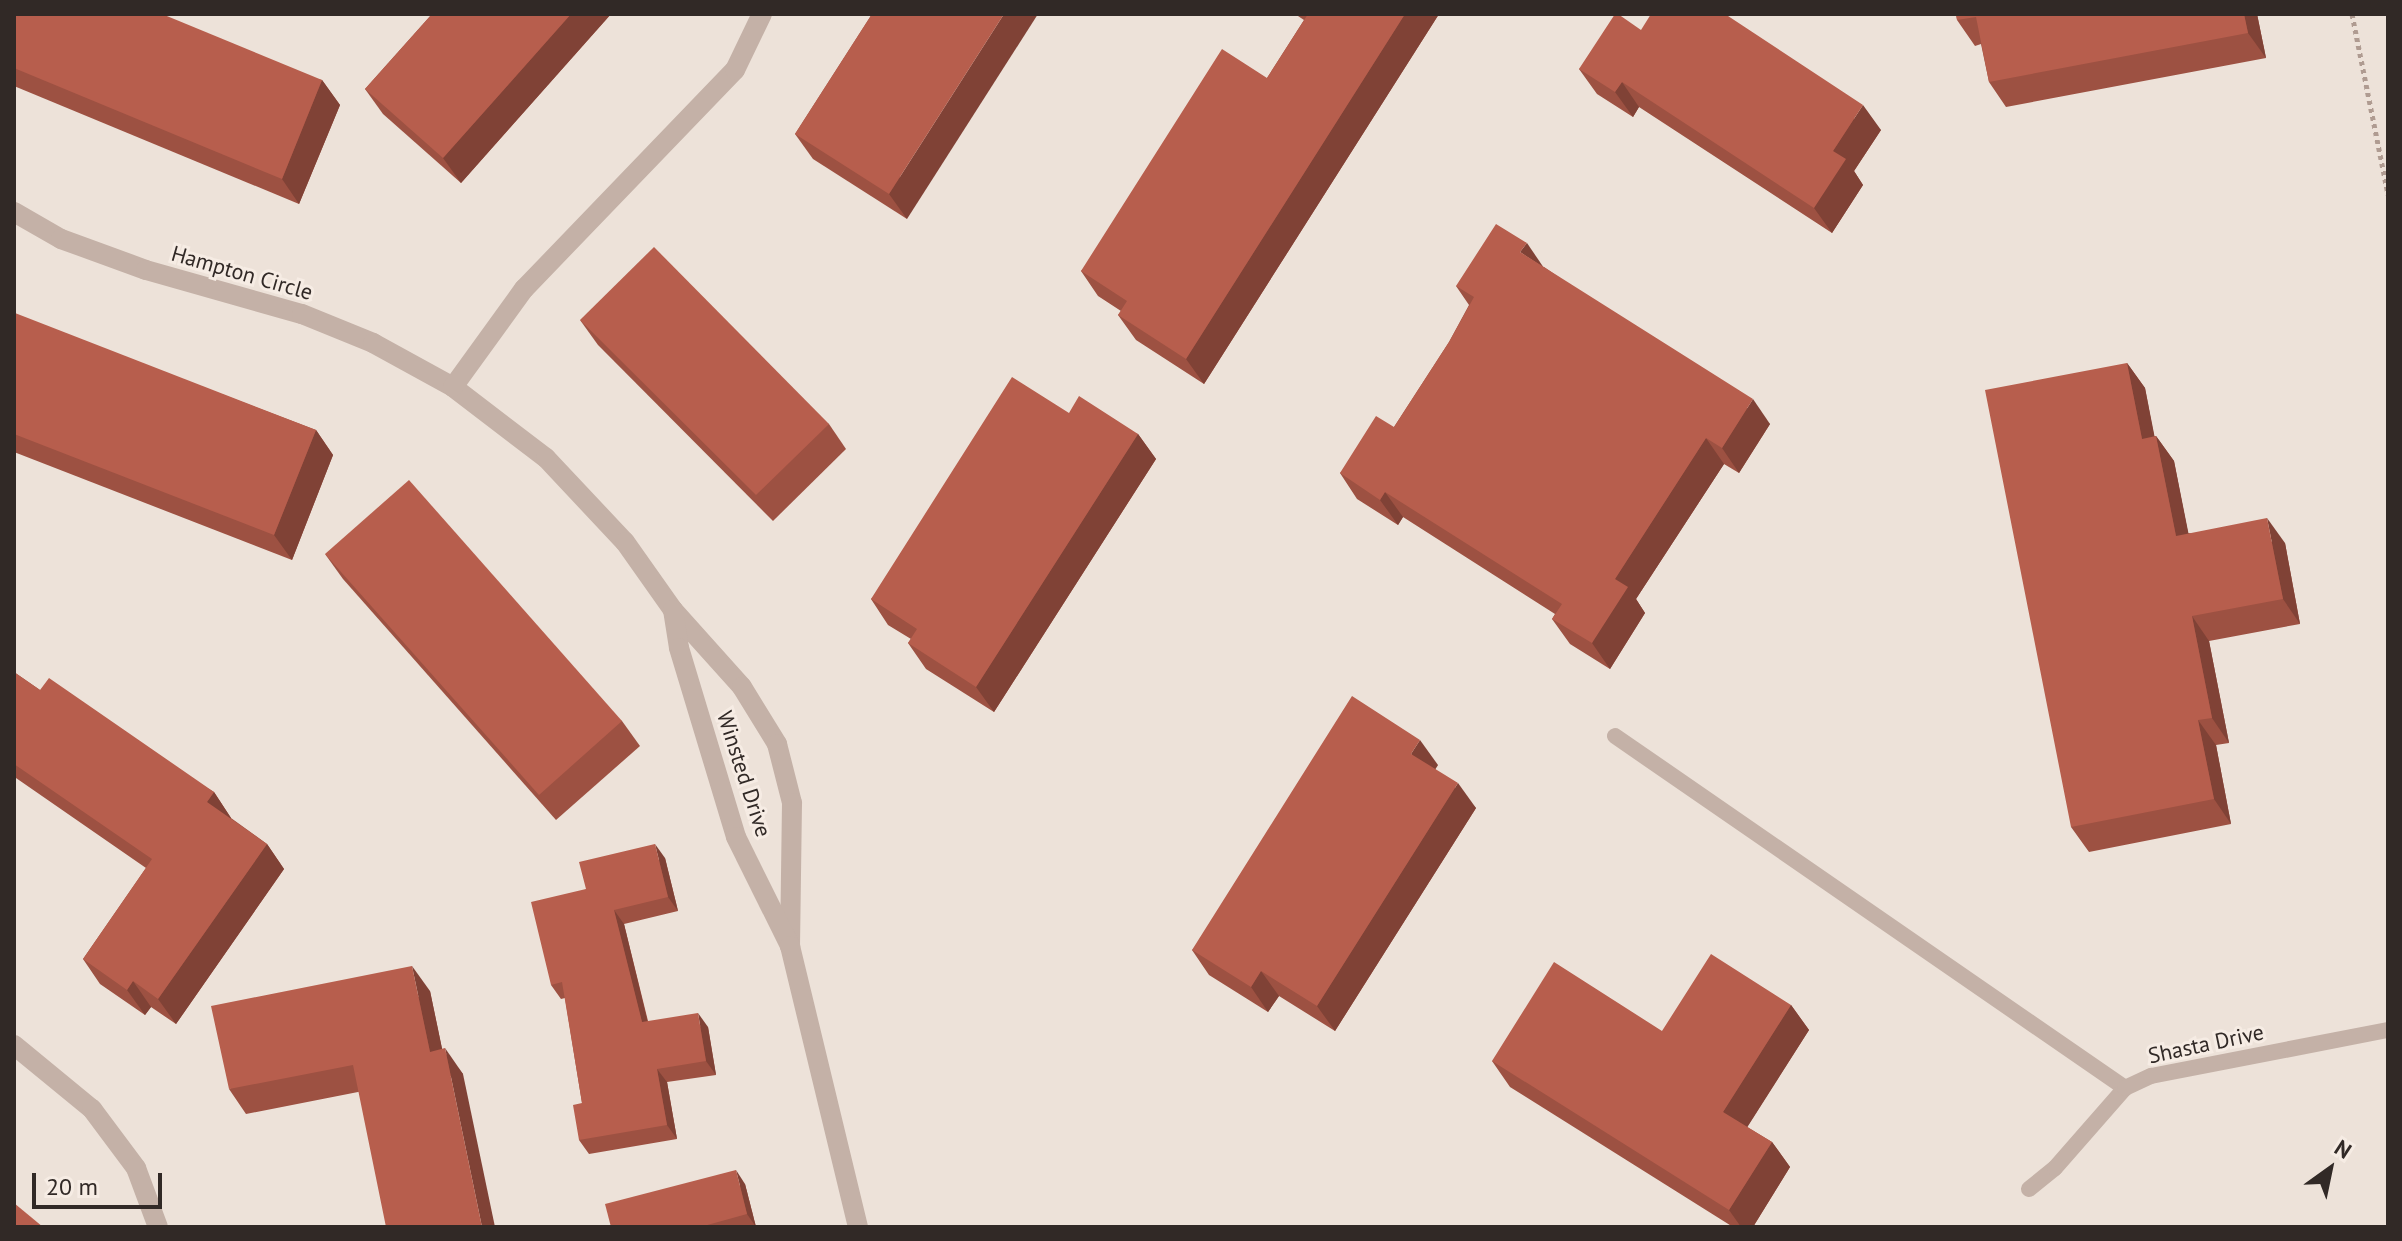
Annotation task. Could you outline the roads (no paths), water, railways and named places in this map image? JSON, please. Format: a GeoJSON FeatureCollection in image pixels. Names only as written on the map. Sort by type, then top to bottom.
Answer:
{"type":"FeatureCollection","features":[{"type":"Feature","properties":{"kind":"street"},"geometry":{"type":"LineString","coordinates":[[453,387],[524,289],[735,70],[762,14]]}},
{"type":"Feature","properties":{"kind":"street","name":"Hampton Circle"},"geometry":{"type":"LineString","coordinates":[[14,212],[61,239],[146,270],[302,314],[373,343],[453,387]]}},
{"type":"Feature","properties":{"kind":"street","name":"Winsted Drive"},"geometry":{"type":"LineString","coordinates":[[453,387],[546,458],[625,542],[673,610],[742,687],[777,744],[792,803],[790,946]]}},
{"type":"Feature","properties":{"kind":"street","name":"Winsted Drive"},"geometry":{"type":"LineString","coordinates":[[673,610],[679,648],[732,824],[790,946],[858,1227]]}},
{"type":"Feature","properties":{"kind":"street"},"geometry":{"type":"LineString","coordinates":[[14,1045],[92,1109],[136,1168],[158,1227]]}},
{"type":"Feature","properties":{"kind":"lane"},"geometry":{"type":"LineString","coordinates":[[1615,736],[2125,1088]]}},
{"type":"Feature","properties":{"kind":"lane","name":"Shasta Drive"},"geometry":{"type":"LineString","coordinates":[[2029,1189],[2055,1168],[2125,1088],[2184,1067],[2388,1030]]}}]}
